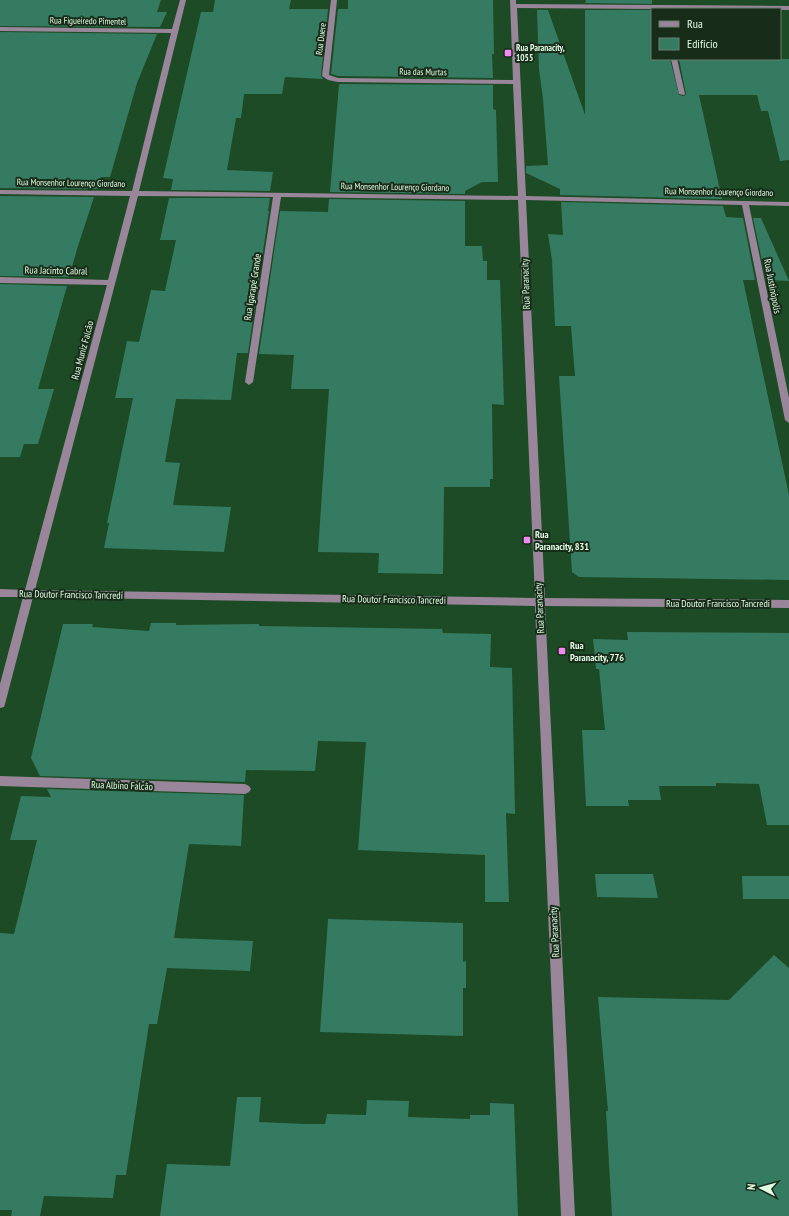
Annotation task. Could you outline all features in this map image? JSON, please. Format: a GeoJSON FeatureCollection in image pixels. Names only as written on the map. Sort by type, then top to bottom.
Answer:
{"type":"FeatureCollection","features":[{"type":"Feature","properties":{"kind":"street","name":"Rua Muniz Falcão"},"geometry":{"type":"LineString","coordinates":[[0,704],[110,282],[135,193],[183,0]]}},
{"type":"Feature","properties":{"kind":"street","name":"Rua Duere"},"geometry":{"type":"LineString","coordinates":[[330,79],[325,76],[334,0]]}},
{"type":"Feature","properties":{"kind":"street"},"geometry":{"type":"LineString","coordinates":[[513,3],[664,8],[789,8]]}},
{"type":"Feature","properties":{"kind":"street","name":"Rua Paranacity"},"geometry":{"type":"LineString","coordinates":[[513,3],[568,1216]]}},
{"type":"Feature","properties":{"kind":"street","name":"Rua Figueiredo Pimentel"},"geometry":{"type":"LineString","coordinates":[[0,29],[175,31]]}},
{"type":"Feature","properties":{"kind":"street"},"geometry":{"type":"LineString","coordinates":[[674,60],[682,94]]}},
{"type":"Feature","properties":{"kind":"street","name":"Rua das Murtas"},"geometry":{"type":"LineString","coordinates":[[330,79],[517,82]]}},
{"type":"Feature","properties":{"kind":"street","name":"Rua Monsenhor Lourenço Giordano"},"geometry":{"type":"LineString","coordinates":[[0,192],[522,198],[789,204]]}},
{"type":"Feature","properties":{"kind":"street","name":"Rua Igarapé Grande"},"geometry":{"type":"LineString","coordinates":[[248,382],[277,196]]}},
{"type":"Feature","properties":{"kind":"street","name":"Rua Justinópolis"},"geometry":{"type":"LineString","coordinates":[[745,203],[789,420]]}},
{"type":"Feature","properties":{"kind":"street","name":"Rua Jacinto Cabral"},"geometry":{"type":"LineString","coordinates":[[0,280],[110,282]]}},
{"type":"Feature","properties":{"kind":"street","name":"Rua Doutor Francisco Tancredi"},"geometry":{"type":"LineString","coordinates":[[0,593],[539,602],[789,604]]}},
{"type":"Feature","properties":{"kind":"street","name":"Rua Albino Falcão"},"geometry":{"type":"LineString","coordinates":[[0,781],[245,789]]}},
{"type":"Feature","properties":{"kind":"building"},"geometry":{"type":"Polygon","coordinates":[[[0,0],[161,0],[157,12],[167,12],[160,27],[0,26],[0,0]]]}},
{"type":"Feature","properties":{"kind":"building"},"geometry":{"type":"Polygon","coordinates":[[[215,0],[291,0],[289,9],[328,9],[321,76],[323,79],[285,77],[282,94],[244,94],[241,118],[236,118],[227,170],[273,172],[270,191],[171,190],[173,179],[163,178],[201,12],[213,12],[215,0]]]}},
{"type":"Feature","properties":{"kind":"building"},"geometry":{"type":"Polygon","coordinates":[[[348,0],[493,0],[493,78],[338,76],[331,74],[338,9],[348,9],[348,0]]]}},
{"type":"Feature","properties":{"kind":"building"},"geometry":{"type":"Polygon","coordinates":[[[586,0],[652,0],[652,4],[585,3],[586,0]]]}},
{"type":"Feature","properties":{"kind":"building"},"geometry":{"type":"Polygon","coordinates":[[[537,10],[548,10],[585,115],[585,10],[651,10],[651,60],[670,60],[679,95],[684,96],[686,94],[679,60],[789,59],[789,160],[780,161],[768,111],[761,111],[757,95],[699,95],[722,199],[560,195],[560,189],[526,173],[526,166],[548,165],[539,69],[537,10]]]}},
{"type":"Feature","properties":{"kind":"building"},"geometry":{"type":"Polygon","coordinates":[[[0,32],[157,34],[137,83],[110,177],[101,177],[97,189],[0,188],[0,32]]]}},
{"type":"Feature","properties":{"kind":"building"},"geometry":{"type":"Polygon","coordinates":[[[339,84],[493,85],[493,109],[496,110],[498,182],[482,182],[465,191],[465,194],[330,192],[339,84]]]}},
{"type":"Feature","properties":{"kind":"building"},"geometry":{"type":"Polygon","coordinates":[[[0,196],[94,197],[69,277],[0,276],[0,196]]]}},
{"type":"Feature","properties":{"kind":"building"},"geometry":{"type":"Polygon","coordinates":[[[169,198],[270,198],[248,353],[237,353],[231,400],[176,399],[165,462],[180,463],[173,505],[231,507],[224,552],[104,548],[109,523],[107,523],[133,398],[115,398],[127,341],[139,342],[151,290],[165,291],[176,240],[160,240],[169,198]]]}},
{"type":"Feature","properties":{"kind":"building"},"geometry":{"type":"Polygon","coordinates":[[[329,199],[465,201],[465,246],[482,246],[483,261],[487,261],[487,280],[500,280],[504,405],[492,404],[493,479],[490,479],[490,487],[444,487],[443,574],[378,573],[379,553],[318,552],[329,389],[291,389],[294,355],[259,354],[280,211],[328,212],[329,199]]]}},
{"type":"Feature","properties":{"kind":"building"},"geometry":{"type":"Polygon","coordinates":[[[561,202],[723,206],[726,217],[743,218],[755,280],[743,280],[789,495],[789,580],[579,577],[572,572],[559,376],[575,376],[571,326],[555,326],[552,260],[548,234],[563,235],[561,202]]]}},
{"type":"Feature","properties":{"kind":"building"},"geometry":{"type":"Polygon","coordinates":[[[753,218],[761,218],[789,281],[766,280],[753,218]]]}},
{"type":"Feature","properties":{"kind":"building"},"geometry":{"type":"Polygon","coordinates":[[[0,284],[67,286],[38,389],[54,389],[38,444],[24,444],[20,457],[0,457],[0,284]]]}},
{"type":"Feature","properties":{"kind":"building"},"geometry":{"type":"Polygon","coordinates":[[[151,623],[176,623],[176,625],[259,624],[259,626],[442,629],[443,633],[491,634],[490,667],[512,668],[515,814],[506,813],[509,902],[485,902],[485,855],[358,850],[366,742],[318,741],[315,771],[246,770],[245,782],[40,776],[31,758],[63,624],[93,624],[92,627],[149,631],[151,623]]]}},
{"type":"Feature","properties":{"kind":"building"},"geometry":{"type":"Polygon","coordinates":[[[627,632],[789,633],[789,825],[767,825],[759,784],[716,783],[716,786],[659,786],[661,800],[628,800],[629,806],[586,806],[582,730],[605,730],[599,669],[596,669],[593,639],[628,640],[627,632]]]}},
{"type":"Feature","properties":{"kind":"building"},"geometry":{"type":"Polygon","coordinates":[[[47,789],[244,795],[241,846],[189,844],[174,938],[253,941],[250,971],[167,968],[157,1024],[149,1024],[126,1175],[116,1175],[113,1198],[44,1196],[40,1216],[11,1216],[12,1210],[0,1210],[0,933],[14,934],[37,840],[10,840],[21,796],[51,797],[47,789]]]}},
{"type":"Feature","properties":{"kind":"building"},"geometry":{"type":"Polygon","coordinates":[[[595,874],[653,874],[658,898],[597,897],[595,874]]]}},
{"type":"Feature","properties":{"kind":"building"},"geometry":{"type":"Polygon","coordinates":[[[742,876],[789,876],[789,899],[743,899],[742,876]]]}},
{"type":"Feature","properties":{"kind":"building"},"geometry":{"type":"Polygon","coordinates":[[[328,919],[463,923],[463,962],[466,961],[466,988],[463,988],[463,1036],[320,1032],[328,919]]]}},
{"type":"Feature","properties":{"kind":"building"},"geometry":{"type":"Polygon","coordinates":[[[774,955],[789,968],[789,1216],[612,1216],[606,1111],[608,1111],[598,997],[729,1000],[774,955]]]}},
{"type":"Feature","properties":{"kind":"building"},"geometry":{"type":"Polygon","coordinates":[[[237,1097],[261,1097],[259,1122],[305,1124],[325,1124],[327,1114],[366,1115],[367,1100],[409,1101],[408,1117],[470,1119],[470,1115],[490,1115],[490,1103],[514,1104],[518,1216],[160,1216],[167,1164],[230,1166],[237,1097]]]}},
{"type":"Feature","properties":{"kind":"place","name":"Rua Paranacity, 1055"},"geometry":{"type":"Point","coordinates":[508,53]}},
{"type":"Feature","properties":{"kind":"place","name":"Rua Paranacity, 831"},"geometry":{"type":"Point","coordinates":[527,540]}},
{"type":"Feature","properties":{"kind":"place","name":"Rua Paranacity, 776"},"geometry":{"type":"Point","coordinates":[562,651]}}]}
